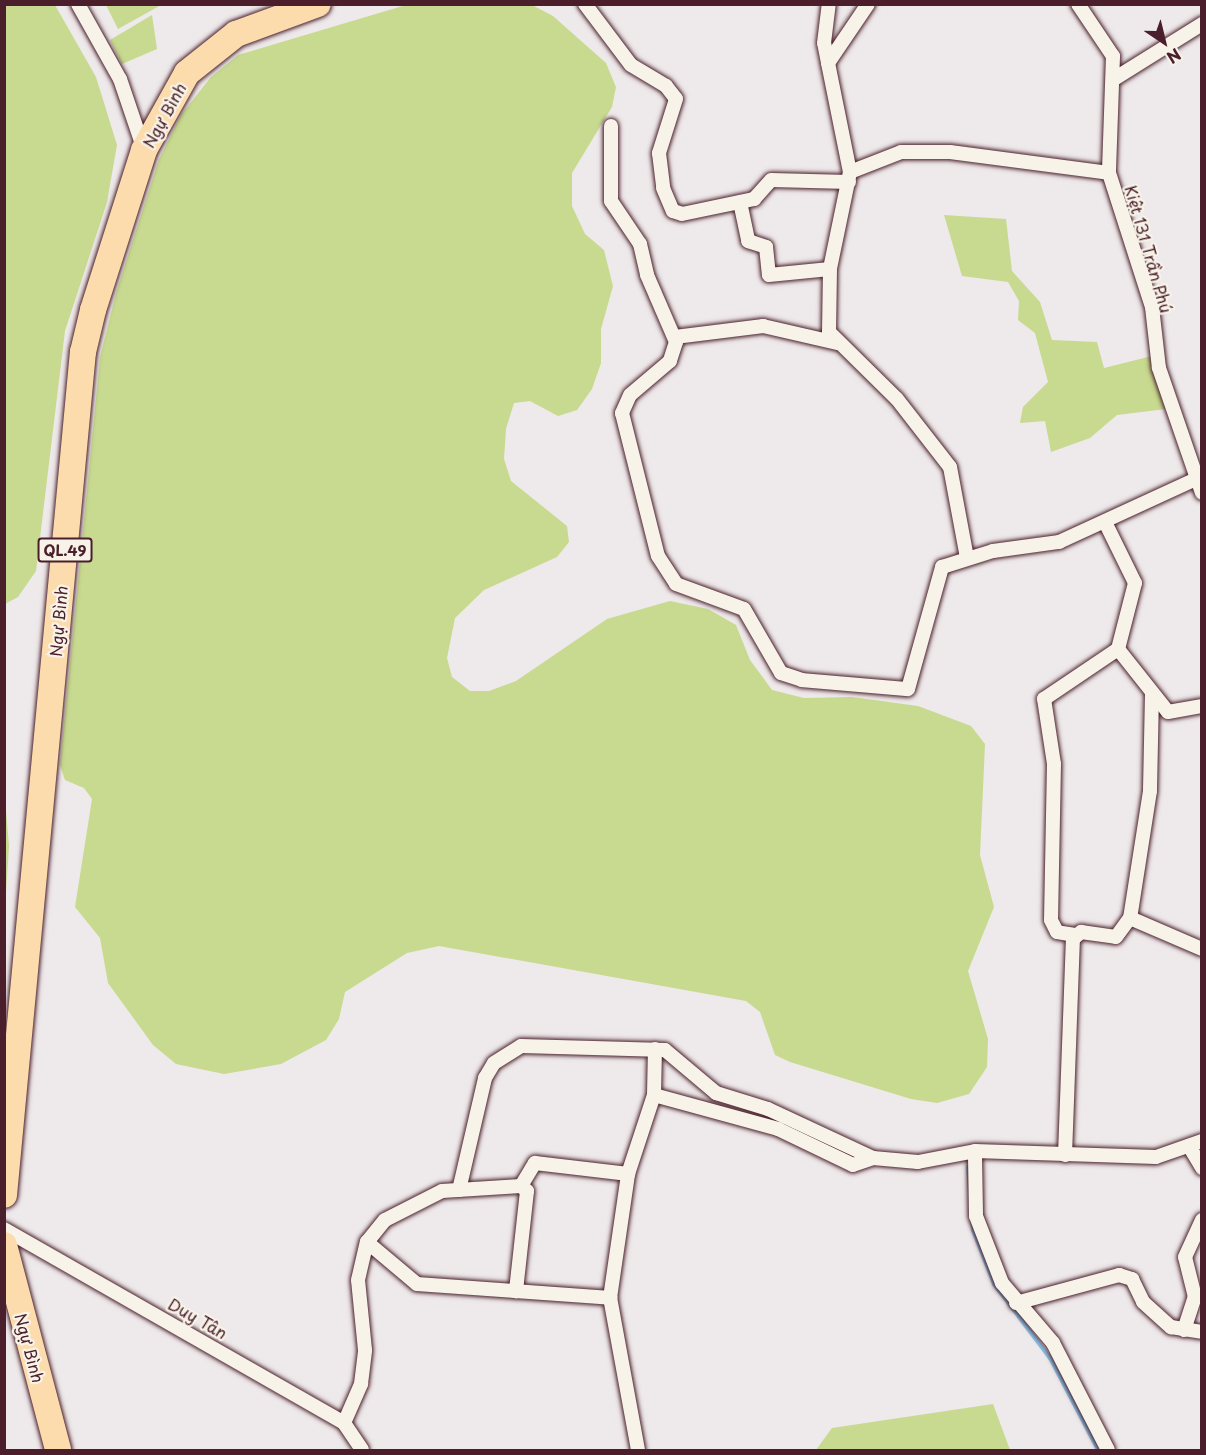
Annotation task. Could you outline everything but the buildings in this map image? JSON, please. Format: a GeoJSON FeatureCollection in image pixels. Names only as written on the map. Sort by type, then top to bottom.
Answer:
{"type":"FeatureCollection","features":[{"type":"Feature","properties":{"kind":"highway","name":"Ngự Bình"},"geometry":{"type":"LineString","coordinates":[[4,1195],[83,352],[144,150],[187,73],[213,48],[236,34],[318,4]]}},
{"type":"Feature","properties":{"kind":"highway","name":"Ngự Bình"},"geometry":{"type":"LineString","coordinates":[[4,1245],[58,1450]]}},
{"type":"Feature","properties":{"kind":"street"},"geometry":{"type":"LineString","coordinates":[[78,4],[120,79],[144,150]]}},
{"type":"Feature","properties":{"kind":"street"},"geometry":{"type":"LineString","coordinates":[[585,4],[631,65],[666,86],[676,99],[658,153],[663,188],[674,212],[754,199],[771,180],[850,177],[901,153],[950,152],[1109,173]]}},
{"type":"Feature","properties":{"kind":"street"},"geometry":{"type":"LineString","coordinates":[[829,4],[824,43],[850,177],[830,269],[827,305],[830,332],[837,343],[897,399],[951,467],[967,558]]}},
{"type":"Feature","properties":{"kind":"street"},"geometry":{"type":"LineString","coordinates":[[828,63],[868,4]]}},
{"type":"Feature","properties":{"kind":"street","name":"Kiệt 131 Trần Phú"},"geometry":{"type":"LineString","coordinates":[[1078,4],[1113,56],[1109,173],[1149,298],[1159,368],[1194,480],[1202,493]]}},
{"type":"Feature","properties":{"kind":"street"},"geometry":{"type":"LineString","coordinates":[[1114,79],[1202,24]]}},
{"type":"Feature","properties":{"kind":"street"},"geometry":{"type":"LineString","coordinates":[[611,126],[610,192],[640,244],[647,275],[678,337],[670,361],[630,395],[622,413],[656,513],[658,556],[668,577],[738,604],[784,668],[802,680],[910,683],[942,567],[967,558],[1037,549],[1105,522],[1194,480]]}},
{"type":"Feature","properties":{"kind":"street"},"geometry":{"type":"LineString","coordinates":[[741,201],[748,241],[766,247],[769,275],[830,269]]}},
{"type":"Feature","properties":{"kind":"street"},"geometry":{"type":"LineString","coordinates":[[678,337],[763,326],[837,343]]}},
{"type":"Feature","properties":{"kind":"street"},"geometry":{"type":"LineString","coordinates":[[1105,522],[1136,583],[1118,649],[1044,699],[1054,764],[1051,920],[1057,932],[1116,936],[1130,918],[1150,791],[1152,694]]}},
{"type":"Feature","properties":{"kind":"street"},"geometry":{"type":"LineString","coordinates":[[1118,649],[1168,712],[1202,706]]}},
{"type":"Feature","properties":{"kind":"street"},"geometry":{"type":"LineString","coordinates":[[1130,918],[1202,949]]}},
{"type":"Feature","properties":{"kind":"street"},"geometry":{"type":"LineString","coordinates":[[1065,1155],[1075,935]]}},
{"type":"Feature","properties":{"kind":"street"},"geometry":{"type":"LineString","coordinates":[[459,1190],[485,1078],[505,1053],[543,1045],[655,1049],[674,1053],[691,1075],[716,1093],[768,1109],[873,1158],[918,1162],[973,1154],[1156,1157],[1195,1143],[1202,1168]]}},
{"type":"Feature","properties":{"kind":"street"},"geometry":{"type":"LineString","coordinates":[[638,1450],[610,1298],[628,1174],[654,1095],[655,1049]]}},
{"type":"Feature","properties":{"kind":"street"},"geometry":{"type":"LineString","coordinates":[[654,1095],[778,1129],[853,1165],[873,1158]]}},
{"type":"Feature","properties":{"kind":"street"},"geometry":{"type":"LineString","coordinates":[[973,1154],[976,1216],[1002,1283],[1053,1343],[1108,1450]]}},
{"type":"Feature","properties":{"kind":"street"},"geometry":{"type":"LineString","coordinates":[[521,1186],[535,1163],[628,1174]]}},
{"type":"Feature","properties":{"kind":"street"},"geometry":{"type":"LineString","coordinates":[[344,1423],[361,1384],[365,1335],[358,1280],[367,1242],[385,1220],[442,1191],[521,1186],[526,1191],[516,1291]]}},
{"type":"Feature","properties":{"kind":"street"},"geometry":{"type":"LineString","coordinates":[[1184,1330],[1196,1297],[1185,1257],[1202,1220]]}},
{"type":"Feature","properties":{"kind":"street","name":"Duy Tân"},"geometry":{"type":"LineString","coordinates":[[4,1229],[344,1423],[362,1450]]}},
{"type":"Feature","properties":{"kind":"street"},"geometry":{"type":"LineString","coordinates":[[367,1242],[417,1284],[610,1298]]}},
{"type":"Feature","properties":{"kind":"street"},"geometry":{"type":"LineString","coordinates":[[1016,1302],[1119,1275],[1132,1278],[1143,1302],[1171,1327],[1202,1332]]}},
{"type":"Feature","properties":{"kind":"green space"},"geometry":{"type":"Polygon","coordinates":[[[5,4],[55,5],[96,77],[117,145],[107,202],[65,331],[36,571],[18,597],[5,604],[5,4]]]}},
{"type":"Feature","properties":{"kind":"green space"},"geometry":{"type":"Polygon","coordinates":[[[106,5],[161,5],[118,29],[106,5]]]}},
{"type":"Feature","properties":{"kind":"green space"},"geometry":{"type":"Polygon","coordinates":[[[406,5],[532,5],[553,16],[606,63],[616,87],[612,107],[572,173],[572,206],[585,234],[604,250],[613,286],[601,329],[601,363],[592,389],[577,410],[558,416],[530,401],[514,403],[506,429],[504,459],[511,481],[567,526],[569,542],[557,557],[484,590],[455,618],[447,658],[452,677],[470,691],[489,691],[516,681],[607,619],[670,601],[708,609],[736,625],[750,660],[772,690],[804,698],[852,697],[918,706],[971,726],[985,744],[980,855],[994,907],[968,971],[988,1039],[987,1067],[969,1094],[937,1103],[911,1099],[790,1062],[775,1055],[760,1012],[746,1001],[439,946],[407,953],[345,992],[339,1019],[326,1040],[281,1064],[224,1074],[176,1064],[153,1045],[108,983],[100,938],[75,907],[92,799],[84,788],[65,780],[60,765],[100,357],[116,293],[159,159],[181,115],[211,77],[238,55],[406,5]]]}},
{"type":"Feature","properties":{"kind":"green space"},"geometry":{"type":"Polygon","coordinates":[[[152,15],[157,49],[122,64],[110,40],[152,15]]]}},
{"type":"Feature","properties":{"kind":"green space"},"geometry":{"type":"Polygon","coordinates":[[[944,215],[1006,219],[1012,271],[1040,302],[1052,340],[1097,342],[1104,368],[1152,356],[1166,409],[1117,415],[1090,438],[1051,452],[1045,421],[1020,423],[1023,407],[1048,382],[1035,333],[1018,320],[1019,301],[1008,282],[962,276],[944,215]]]}},
{"type":"Feature","properties":{"kind":"green space"},"geometry":{"type":"Polygon","coordinates":[[[4,786],[9,846],[5,908],[4,908],[4,786]]]}},
{"type":"Feature","properties":{"kind":"green space"},"geometry":{"type":"Polygon","coordinates":[[[993,1404],[1010,1450],[816,1450],[832,1428],[993,1404]]]}},
{"type":"Feature","properties":{"kind":"waterway"},"geometry":{"type":"LineString","coordinates":[[968,1167],[973,1230],[994,1284],[1050,1358],[1098,1450]]}}]}
